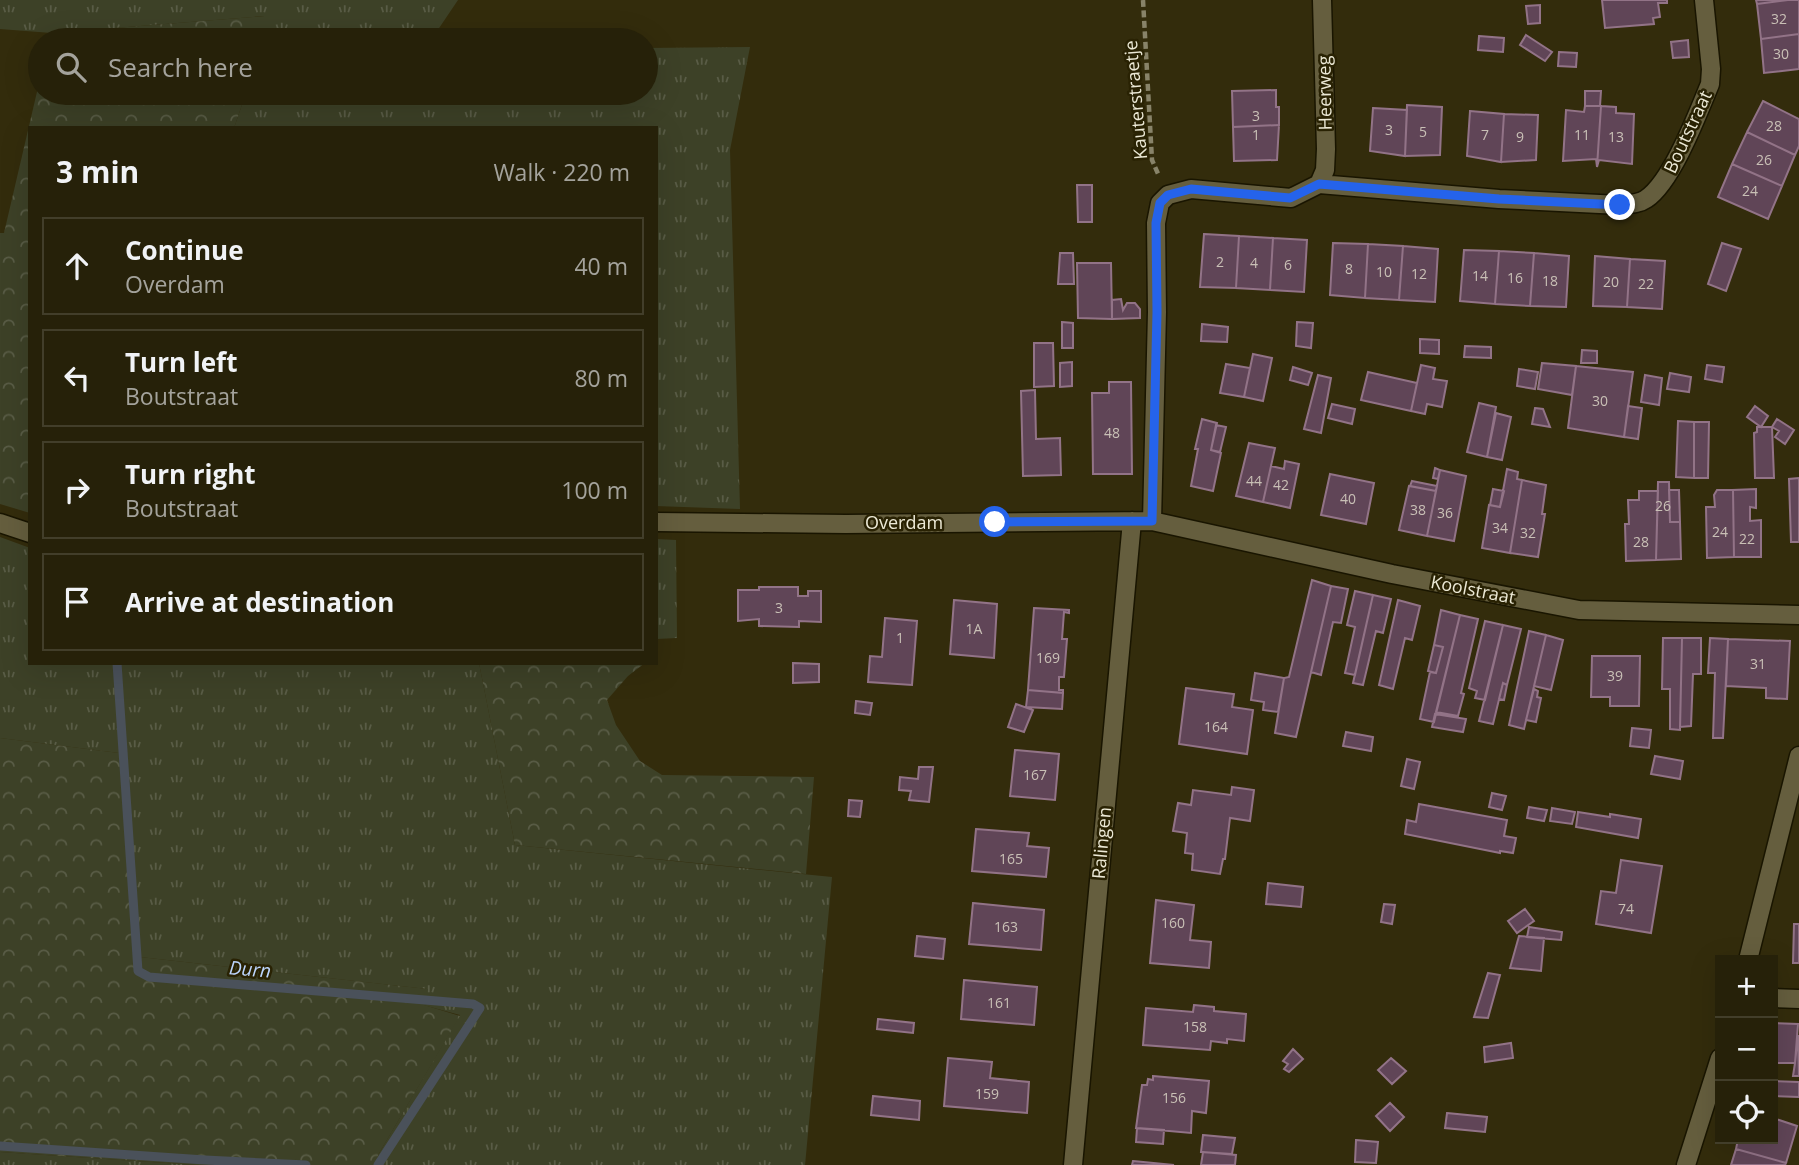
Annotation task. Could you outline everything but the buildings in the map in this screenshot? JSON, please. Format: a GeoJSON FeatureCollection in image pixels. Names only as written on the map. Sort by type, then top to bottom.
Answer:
{"type":"FeatureCollection","features":[{"type":"Feature","properties":{"kind":"street","name":"Heerweg"},"geometry":{"type":"LineString","coordinates":[[1319,184],[1326,160],[1322,0]]}},
{"type":"Feature","properties":{"kind":"street","name":"Boutstraat"},"geometry":{"type":"LineString","coordinates":[[1168,195],[1191,189],[1290,198],[1319,184],[1499,199],[1620,205],[1640,203],[1664,181],[1710,84],[1704,0]]}},
{"type":"Feature","properties":{"kind":"street"},"geometry":{"type":"LineString","coordinates":[[1152,521],[1157,312],[1156,223],[1160,203],[1168,195]]}},
{"type":"Feature","properties":{"kind":"street","name":"Ralingen"},"geometry":{"type":"LineString","coordinates":[[1073,1165],[1132,521]]}},
{"type":"Feature","properties":{"kind":"street","name":"Overdam"},"geometry":{"type":"LineString","coordinates":[[658,522],[846,524],[1152,521]]}},
{"type":"Feature","properties":{"kind":"street","name":"Koolstraat"},"geometry":{"type":"LineString","coordinates":[[1152,521],[1392,574],[1579,610],[1799,615]]}},
{"type":"Feature","properties":{"kind":"street"},"geometry":{"type":"LineString","coordinates":[[0,523],[28,532]]}},
{"type":"Feature","properties":{"kind":"street"},"geometry":{"type":"LineString","coordinates":[[1749,955],[1799,756]]}},
{"type":"Feature","properties":{"kind":"street"},"geometry":{"type":"LineString","coordinates":[[1778,998],[1799,999]]}},
{"type":"Feature","properties":{"kind":"street"},"geometry":{"type":"LineString","coordinates":[[1686,1165],[1715,1074]]}},
{"type":"Feature","properties":{"kind":"path","name":"Kauterstraetje"},"geometry":{"type":"LineString","coordinates":[[1143,0],[1152,160],[1168,195]]}},
{"type":"Feature","properties":{"kind":"green space"},"geometry":{"type":"Polygon","coordinates":[[[0,0],[458,0],[439,28],[264,28],[264,16],[114,28],[28,28],[28,31],[0,29],[0,0]]]}},
{"type":"Feature","properties":{"kind":"green space"},"geometry":{"type":"Polygon","coordinates":[[[265,16],[264,28],[115,28],[265,16]]]}},
{"type":"Feature","properties":{"kind":"green space"},"geometry":{"type":"Polygon","coordinates":[[[750,47],[730,150],[740,509],[658,506],[658,126],[235,126],[242,105],[658,105],[658,48],[750,47]]]}},
{"type":"Feature","properties":{"kind":"green space"},"geometry":{"type":"Polygon","coordinates":[[[34,105],[242,105],[235,126],[29,126],[34,105]]]}},
{"type":"Feature","properties":{"kind":"green space"},"geometry":{"type":"Polygon","coordinates":[[[28,130],[28,512],[0,504],[0,233],[4,233],[28,130]]]}},
{"type":"Feature","properties":{"kind":"green space"},"geometry":{"type":"Polygon","coordinates":[[[0,537],[28,547],[28,665],[479,665],[515,845],[832,877],[805,1165],[377,1165],[378,1155],[460,1015],[423,1005],[427,989],[140,957],[127,754],[0,738],[0,537]]]}},
{"type":"Feature","properties":{"kind":"green space"},"geometry":{"type":"Polygon","coordinates":[[[658,539],[676,540],[677,638],[658,639],[658,539]]]}},
{"type":"Feature","properties":{"kind":"green space"},"geometry":{"type":"Polygon","coordinates":[[[479,665],[642,665],[628,676],[607,700],[616,725],[640,761],[662,775],[814,777],[806,874],[515,845],[479,665]]]}},
{"type":"Feature","properties":{"kind":"green space"},"geometry":{"type":"Polygon","coordinates":[[[0,738],[127,754],[140,957],[428,989],[424,1005],[460,1016],[378,1155],[377,1165],[196,1165],[0,1152],[0,738]]]}},
{"type":"Feature","properties":{"kind":"green space"},"geometry":{"type":"Polygon","coordinates":[[[0,1152],[196,1165],[0,1165],[0,1152]]]}},
{"type":"Feature","properties":{"kind":"waterway","name":"Durn"},"geometry":{"type":"LineString","coordinates":[[117,665],[138,971],[149,977],[473,1004],[480,1008],[378,1165]]}},
{"type":"Feature","properties":{"kind":"waterway","name":"Durn"},"geometry":{"type":"LineString","coordinates":[[0,1146],[306,1165]]}},
{"type":"Feature","properties":{"kind":"route"},"geometry":{"type":"LineString","coordinates":[[995,522],[1152,521],[1157,312],[1156,223],[1160,203],[1168,195],[1191,189],[1290,198],[1319,184],[1499,199],[1620,205]]}}]}
